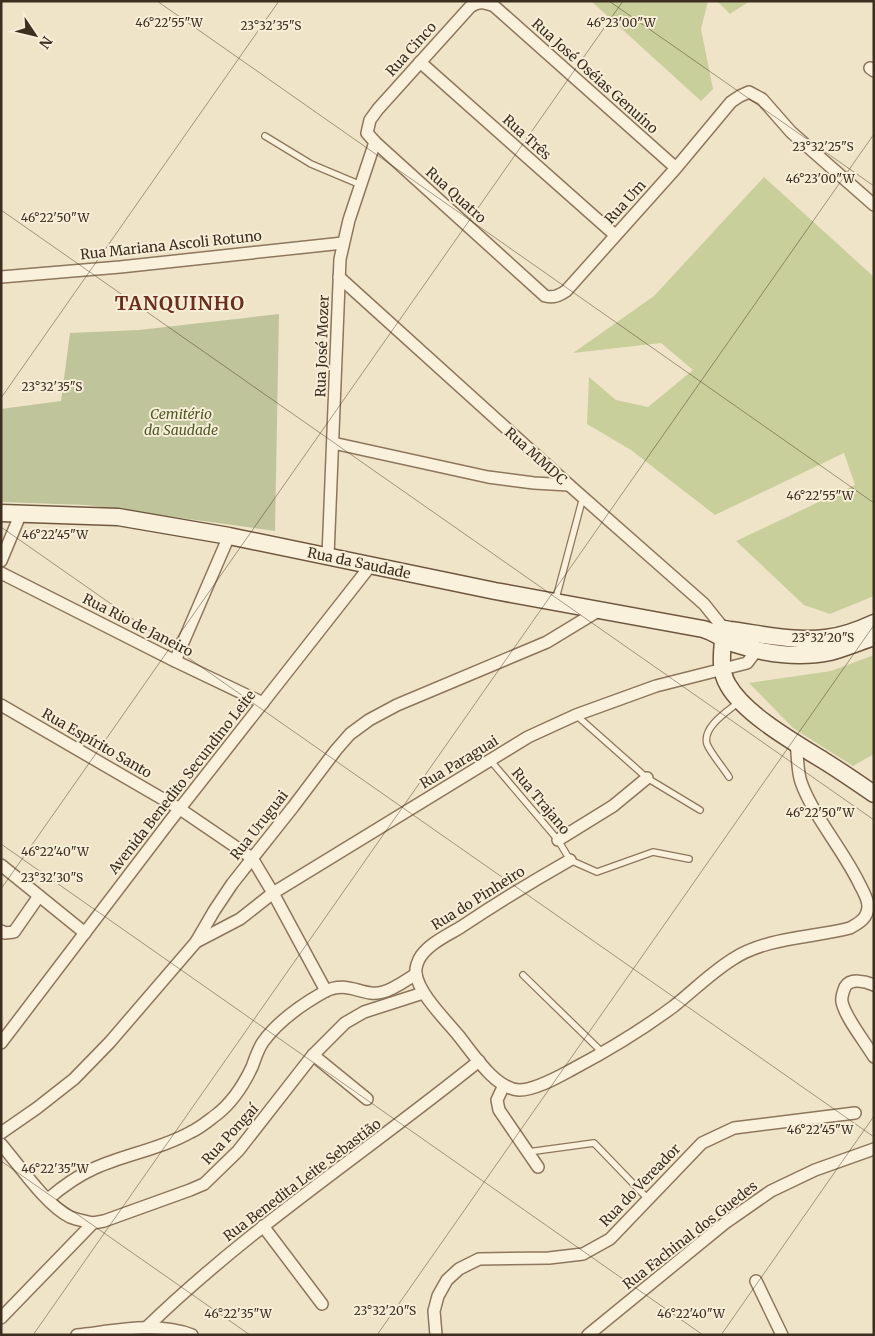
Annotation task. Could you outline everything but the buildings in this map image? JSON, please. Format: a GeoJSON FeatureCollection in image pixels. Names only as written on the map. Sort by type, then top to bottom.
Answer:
{"type":"FeatureCollection","features":[{"type":"Feature","properties":{"kind":"main road","name":"Rua da Saudade"},"geometry":{"type":"LineString","coordinates":[[1,513],[118,517],[229,536],[721,634]]}},
{"type":"Feature","properties":{"kind":"main road"},"geometry":{"type":"LineString","coordinates":[[721,634],[808,639],[828,638],[874,623]]}},
{"type":"Feature","properties":{"kind":"main road"},"geometry":{"type":"LineString","coordinates":[[721,634],[757,650],[782,655],[830,652],[874,637]]}},
{"type":"Feature","properties":{"kind":"main road"},"geometry":{"type":"LineString","coordinates":[[721,634],[722,669],[727,685],[741,701],[759,718],[796,744],[874,794]]}},
{"type":"Feature","properties":{"kind":"street","name":"Rua Cinco"},"geometry":{"type":"LineString","coordinates":[[375,142],[367,132],[370,120],[378,109],[470,7],[481,2],[494,6]]}},
{"type":"Feature","properties":{"kind":"street","name":"Rua José Oséias Genuíno"},"geometry":{"type":"LineString","coordinates":[[494,6],[676,168]]}},
{"type":"Feature","properties":{"kind":"street","name":"Rua Três"},"geometry":{"type":"LineString","coordinates":[[420,62],[615,235]]}},
{"type":"Feature","properties":{"kind":"street","name":"Rua Um"},"geometry":{"type":"LineString","coordinates":[[545,296],[552,298],[566,291],[676,168],[731,102],[749,92],[762,99],[791,132],[874,205]]}},
{"type":"Feature","properties":{"kind":"street","name":"Rua José Mozer"},"geometry":{"type":"LineString","coordinates":[[328,556],[339,277],[343,243],[375,142]]}},
{"type":"Feature","properties":{"kind":"street","name":"Rua Quatro"},"geometry":{"type":"LineString","coordinates":[[375,142],[545,296]]}},
{"type":"Feature","properties":{"kind":"street","name":"Rua Mariana Ascoli Rotuno"},"geometry":{"type":"LineString","coordinates":[[1,277],[343,243]]}},
{"type":"Feature","properties":{"kind":"street","name":"Rua MMDC"},"geometry":{"type":"LineString","coordinates":[[339,277],[704,604],[721,634]]}},
{"type":"Feature","properties":{"kind":"street"},"geometry":{"type":"LineString","coordinates":[[333,443],[488,477],[569,485]]}},
{"type":"Feature","properties":{"kind":"street"},"geometry":{"type":"LineString","coordinates":[[1,561],[22,513]]}},
{"type":"Feature","properties":{"kind":"street"},"geometry":{"type":"LineString","coordinates":[[174,661],[229,536]]}},
{"type":"Feature","properties":{"kind":"street","name":"Avenida Benedito Secundino Leite"},"geometry":{"type":"LineString","coordinates":[[1,1042],[371,565]]}},
{"type":"Feature","properties":{"kind":"street","name":"Rua Rio de Janeiro"},"geometry":{"type":"LineString","coordinates":[[1,573],[174,661],[263,703]]}},
{"type":"Feature","properties":{"kind":"street","name":"Rua Uruguai"},"geometry":{"type":"LineString","coordinates":[[1,1132],[37,1108],[74,1079],[110,1042],[196,942],[214,911],[252,858],[350,734],[369,720],[397,705],[547,642],[598,611]]}},
{"type":"Feature","properties":{"kind":"street","name":"Rua Paraguai"},"geometry":{"type":"LineString","coordinates":[[196,942],[240,919],[273,893],[528,737],[576,715],[656,686],[747,663],[757,650]]}},
{"type":"Feature","properties":{"kind":"street","name":"Rua Espírito Santo"},"geometry":{"type":"LineString","coordinates":[[1,705],[180,809],[252,858]]}},
{"type":"Feature","properties":{"kind":"street"},"geometry":{"type":"LineString","coordinates":[[48,1199],[66,1184],[95,1168],[192,1132],[218,1114],[235,1098],[262,1044],[276,1026],[290,1014],[326,991],[341,987],[355,988],[369,993],[383,993],[416,974],[423,992],[479,1061],[504,1085],[519,1090],[555,1079],[647,1026],[734,958],[772,943],[850,928],[860,923],[870,915],[867,901],[852,868],[814,808],[801,781],[796,744]]}},
{"type":"Feature","properties":{"kind":"street"},"geometry":{"type":"LineString","coordinates":[[558,840],[613,806],[648,778]]}},
{"type":"Feature","properties":{"kind":"street"},"geometry":{"type":"LineString","coordinates":[[252,858],[326,991]]}},
{"type":"Feature","properties":{"kind":"street","name":"Rua do Pinheiro"},"geometry":{"type":"LineString","coordinates":[[416,974],[421,956],[428,949],[510,895],[570,860]]}},
{"type":"Feature","properties":{"kind":"street"},"geometry":{"type":"LineString","coordinates":[[1,865],[85,933]]}},
{"type":"Feature","properties":{"kind":"street"},"geometry":{"type":"LineString","coordinates":[[1,930],[5,933],[14,932],[39,896]]}},
{"type":"Feature","properties":{"kind":"street"},"geometry":{"type":"LineString","coordinates":[[874,984],[852,981],[847,984],[841,1001],[874,1057]]}},
{"type":"Feature","properties":{"kind":"street","name":"Rua Pongaí"},"geometry":{"type":"LineString","coordinates":[[93,1223],[104,1221],[204,1184],[238,1151],[313,1056],[345,1023],[364,1012],[423,992]]}},
{"type":"Feature","properties":{"kind":"street"},"geometry":{"type":"LineString","coordinates":[[313,1056],[367,1099]]}},
{"type":"Feature","properties":{"kind":"street","name":"Rua Benedita Leite Sebastião"},"geometry":{"type":"LineString","coordinates":[[147,1327],[190,1287],[263,1226],[418,1110],[479,1061]]}},
{"type":"Feature","properties":{"kind":"street"},"geometry":{"type":"LineString","coordinates":[[504,1085],[497,1100],[499,1110],[538,1167]]}},
{"type":"Feature","properties":{"kind":"street","name":"Rua do Vereador"},"geometry":{"type":"LineString","coordinates":[[436,1335],[434,1311],[438,1296],[447,1280],[459,1269],[479,1259],[549,1258],[583,1254],[610,1239],[702,1143],[734,1128],[854,1113]]}},
{"type":"Feature","properties":{"kind":"street"},"geometry":{"type":"LineString","coordinates":[[1,1144],[48,1199],[71,1217],[93,1223],[1,1318]]}},
{"type":"Feature","properties":{"kind":"street","name":"Rua Fachinal dos Guedes"},"geometry":{"type":"LineString","coordinates":[[588,1335],[725,1223],[771,1191],[815,1170],[874,1149]]}},
{"type":"Feature","properties":{"kind":"street"},"geometry":{"type":"LineString","coordinates":[[263,1226],[322,1304]]}},
{"type":"Feature","properties":{"kind":"street"},"geometry":{"type":"LineString","coordinates":[[756,1281],[782,1335]]}},
{"type":"Feature","properties":{"kind":"street"},"geometry":{"type":"LineString","coordinates":[[77,1335],[147,1327],[168,1328],[192,1335]]}},
{"type":"Feature","properties":{"kind":"lane"},"geometry":{"type":"LineString","coordinates":[[265,136],[311,164],[361,185]]}},
{"type":"Feature","properties":{"kind":"lane"},"geometry":{"type":"LineString","coordinates":[[555,602],[583,497]]}},
{"type":"Feature","properties":{"kind":"lane"},"geometry":{"type":"LineString","coordinates":[[729,777],[707,744],[708,732],[720,717],[741,701]]}},
{"type":"Feature","properties":{"kind":"lane"},"geometry":{"type":"LineString","coordinates":[[576,715],[648,778],[700,810]]}},
{"type":"Feature","properties":{"kind":"lane","name":"Rua Trajano"},"geometry":{"type":"LineString","coordinates":[[490,760],[558,840],[570,860]]}},
{"type":"Feature","properties":{"kind":"lane"},"geometry":{"type":"LineString","coordinates":[[570,860],[597,872],[653,852],[689,859]]}},
{"type":"Feature","properties":{"kind":"lane"},"geometry":{"type":"LineString","coordinates":[[524,975],[603,1053]]}},
{"type":"Feature","properties":{"kind":"lane"},"geometry":{"type":"LineString","coordinates":[[528,1152],[594,1144],[648,1199]]}},
{"type":"Feature","properties":{"kind":"green space"},"geometry":{"type":"Polygon","coordinates":[[[591,1],[708,1],[701,29],[713,89],[701,101],[591,1]]]}},
{"type":"Feature","properties":{"kind":"green space"},"geometry":{"type":"Polygon","coordinates":[[[717,1],[750,1],[730,14],[717,1]]]}},
{"type":"Feature","properties":{"kind":"green space"},"geometry":{"type":"Polygon","coordinates":[[[764,177],[874,277],[874,596],[830,614],[804,605],[736,541],[855,485],[844,453],[715,515],[631,450],[587,424],[589,377],[616,400],[648,407],[693,370],[661,343],[573,353],[654,296],[764,177]]]}},
{"type":"Feature","properties":{"kind":"green space","name":"Cemitério da Saudade"},"geometry":{"type":"Polygon","coordinates":[[[279,314],[275,531],[87,505],[1,502],[1,409],[61,401],[70,333],[139,330],[279,314]]]}},
{"type":"Feature","properties":{"kind":"green space"},"geometry":{"type":"Polygon","coordinates":[[[874,655],[874,754],[853,766],[793,728],[749,683],[831,671],[874,655]]]}},
{"type":"Feature","properties":{"kind":"district","name":"TANQUINHO"},"geometry":{"type":"Point","coordinates":[180,303]}}]}
